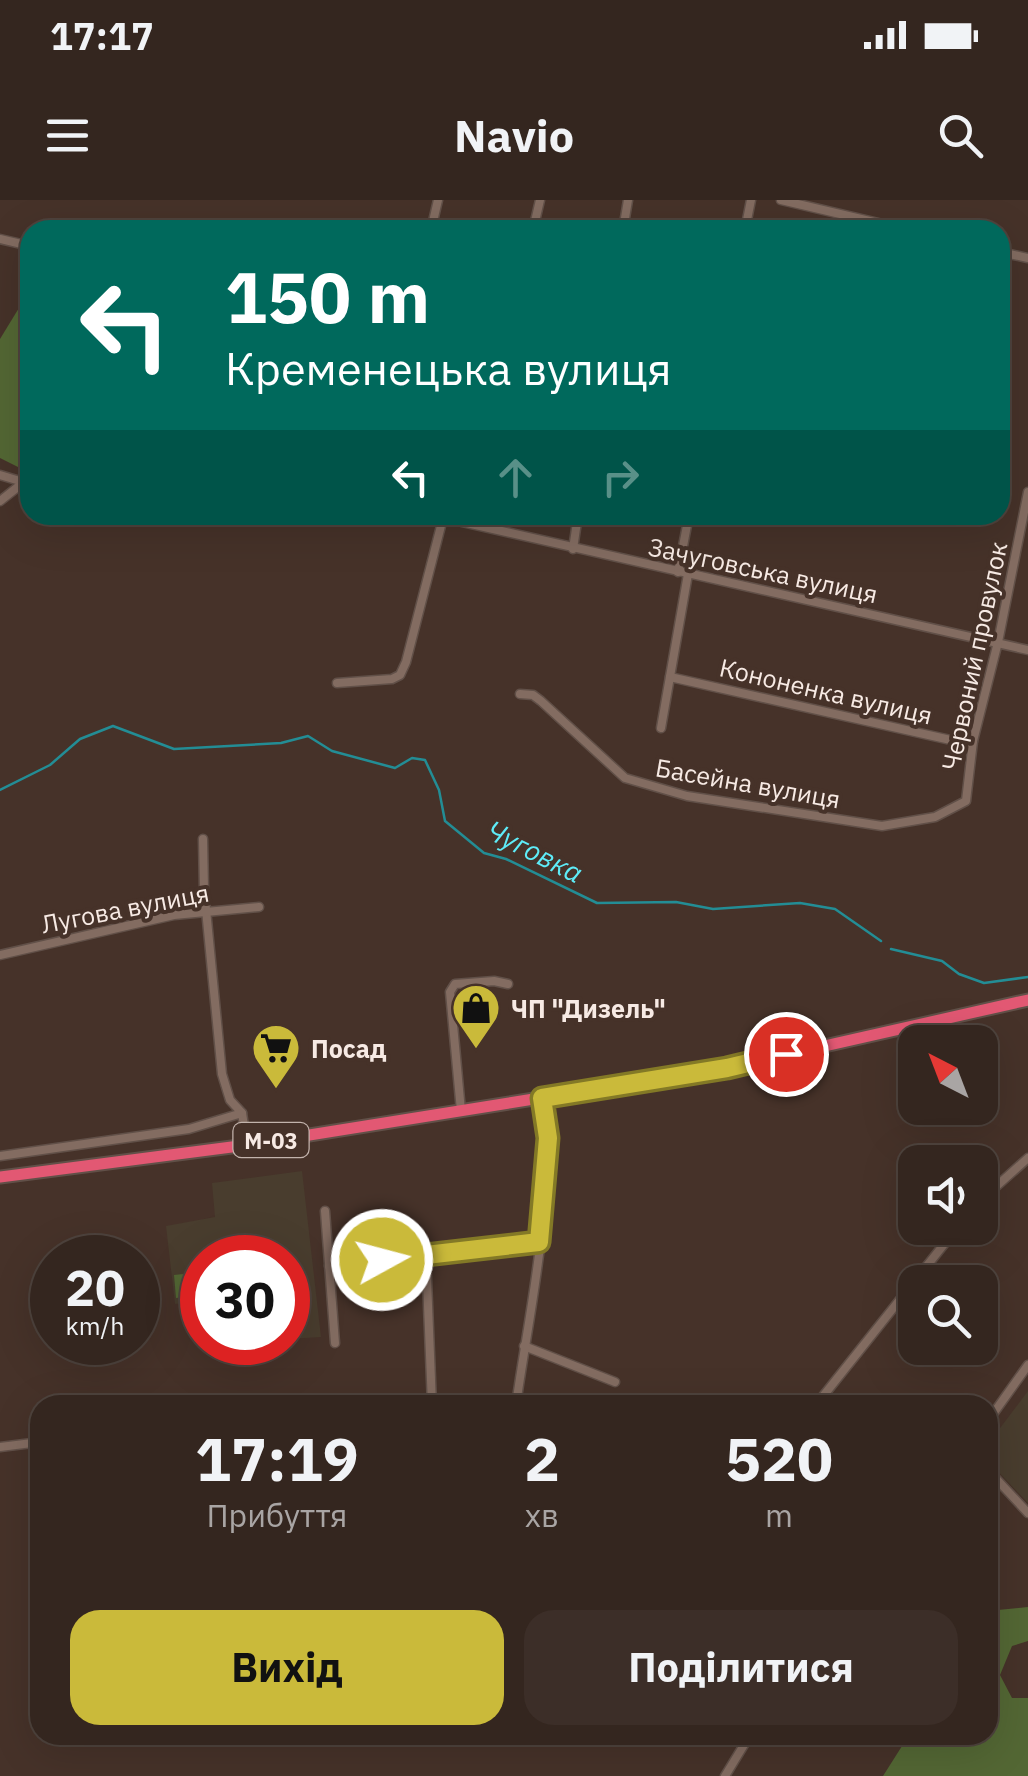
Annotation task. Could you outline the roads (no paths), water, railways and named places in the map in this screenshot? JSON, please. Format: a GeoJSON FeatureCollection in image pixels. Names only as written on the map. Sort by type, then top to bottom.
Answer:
{"type":"FeatureCollection","features":[{"type":"Feature","properties":{"kind":"highway","name":"М-03"},"geometry":{"type":"LineString","coordinates":[[0,1177],[246,1144],[727,1068],[1028,1000]]}},
{"type":"Feature","properties":{"kind":"street"},"geometry":{"type":"LineString","coordinates":[[781,200],[866,220]]}},
{"type":"Feature","properties":{"kind":"street","name":"Червоний провулок"},"geometry":{"type":"LineString","coordinates":[[882,826],[935,817],[966,801],[973,741],[998,642],[1028,492]]}},
{"type":"Feature","properties":{"kind":"street"},"geometry":{"type":"LineString","coordinates":[[337,682],[392,679],[400,675],[441,525]]}},
{"type":"Feature","properties":{"kind":"street","name":"Зачуговська вулиця"},"geometry":{"type":"LineString","coordinates":[[486,525],[573,549],[1028,650]]}},
{"type":"Feature","properties":{"kind":"street"},"geometry":{"type":"LineString","coordinates":[[573,549],[577,525]]}},
{"type":"Feature","properties":{"kind":"street"},"geometry":{"type":"LineString","coordinates":[[660,728],[688,525]]}},
{"type":"Feature","properties":{"kind":"street","name":"Кононенка вулиця"},"geometry":{"type":"LineString","coordinates":[[670,676],[964,743],[973,741]]}},
{"type":"Feature","properties":{"kind":"street","name":"Басейна вулиця"},"geometry":{"type":"LineString","coordinates":[[520,694],[541,700],[625,778],[636,783],[687,796],[882,826]]}},
{"type":"Feature","properties":{"kind":"street"},"geometry":{"type":"LineString","coordinates":[[203,839],[214,1010],[224,1088],[242,1112],[246,1144]]}},
{"type":"Feature","properties":{"kind":"street","name":"Лугова вулиця"},"geometry":{"type":"LineString","coordinates":[[0,954],[174,914],[259,908]]}},
{"type":"Feature","properties":{"kind":"street"},"geometry":{"type":"LineString","coordinates":[[462,1111],[450,992],[455,984],[508,984]]}},
{"type":"Feature","properties":{"kind":"street"},"geometry":{"type":"LineString","coordinates":[[517,1395],[539,1242],[548,1138],[542,1098]]}},
{"type":"Feature","properties":{"kind":"street"},"geometry":{"type":"LineString","coordinates":[[0,1156],[190,1129],[242,1112]]}},
{"type":"Feature","properties":{"kind":"street"},"geometry":{"type":"LineString","coordinates":[[998,1184],[1028,1158]]}},
{"type":"Feature","properties":{"kind":"street"},"geometry":{"type":"LineString","coordinates":[[325,1211],[335,1342]]}},
{"type":"Feature","properties":{"kind":"street"},"geometry":{"type":"LineString","coordinates":[[329,1266],[539,1242]]}},
{"type":"Feature","properties":{"kind":"street"},"geometry":{"type":"LineString","coordinates":[[824,1395],[943,1245]]}},
{"type":"Feature","properties":{"kind":"street"},"geometry":{"type":"LineString","coordinates":[[426,1255],[432,1395]]}},
{"type":"Feature","properties":{"kind":"street"},"geometry":{"type":"LineString","coordinates":[[524,1346],[614,1382]]}},
{"type":"Feature","properties":{"kind":"street"},"geometry":{"type":"LineString","coordinates":[[998,1407],[1028,1365]]}},
{"type":"Feature","properties":{"kind":"street"},"geometry":{"type":"LineString","coordinates":[[0,1447],[30,1443]]}},
{"type":"Feature","properties":{"kind":"street"},"geometry":{"type":"LineString","coordinates":[[998,1481],[1028,1513]]}},
{"type":"Feature","properties":{"kind":"street"},"geometry":{"type":"LineString","coordinates":[[724,1776],[744,1745]]}},
{"type":"Feature","properties":{"kind":"waterway","name":"Чуговка"},"geometry":{"type":"LineString","coordinates":[[0,790],[50,765],[80,739],[113,726],[174,749],[281,743],[308,736],[332,751],[395,768],[412,758],[425,760],[439,790],[445,821],[484,853],[506,859],[597,903],[676,902],[713,909],[800,903],[835,909],[881,941]]}},
{"type":"Feature","properties":{"kind":"waterway","name":"Чуговка"},"geometry":{"type":"LineString","coordinates":[[891,949],[942,961],[959,974],[984,983],[1028,977]]}},
{"type":"Feature","properties":{"kind":"place","name":"ЧП \"Дизель\""},"geometry":{"type":"Point","coordinates":[476,1050]}},
{"type":"Feature","properties":{"kind":"place","name":"Посад"},"geometry":{"type":"Point","coordinates":[276,1090]}}]}
